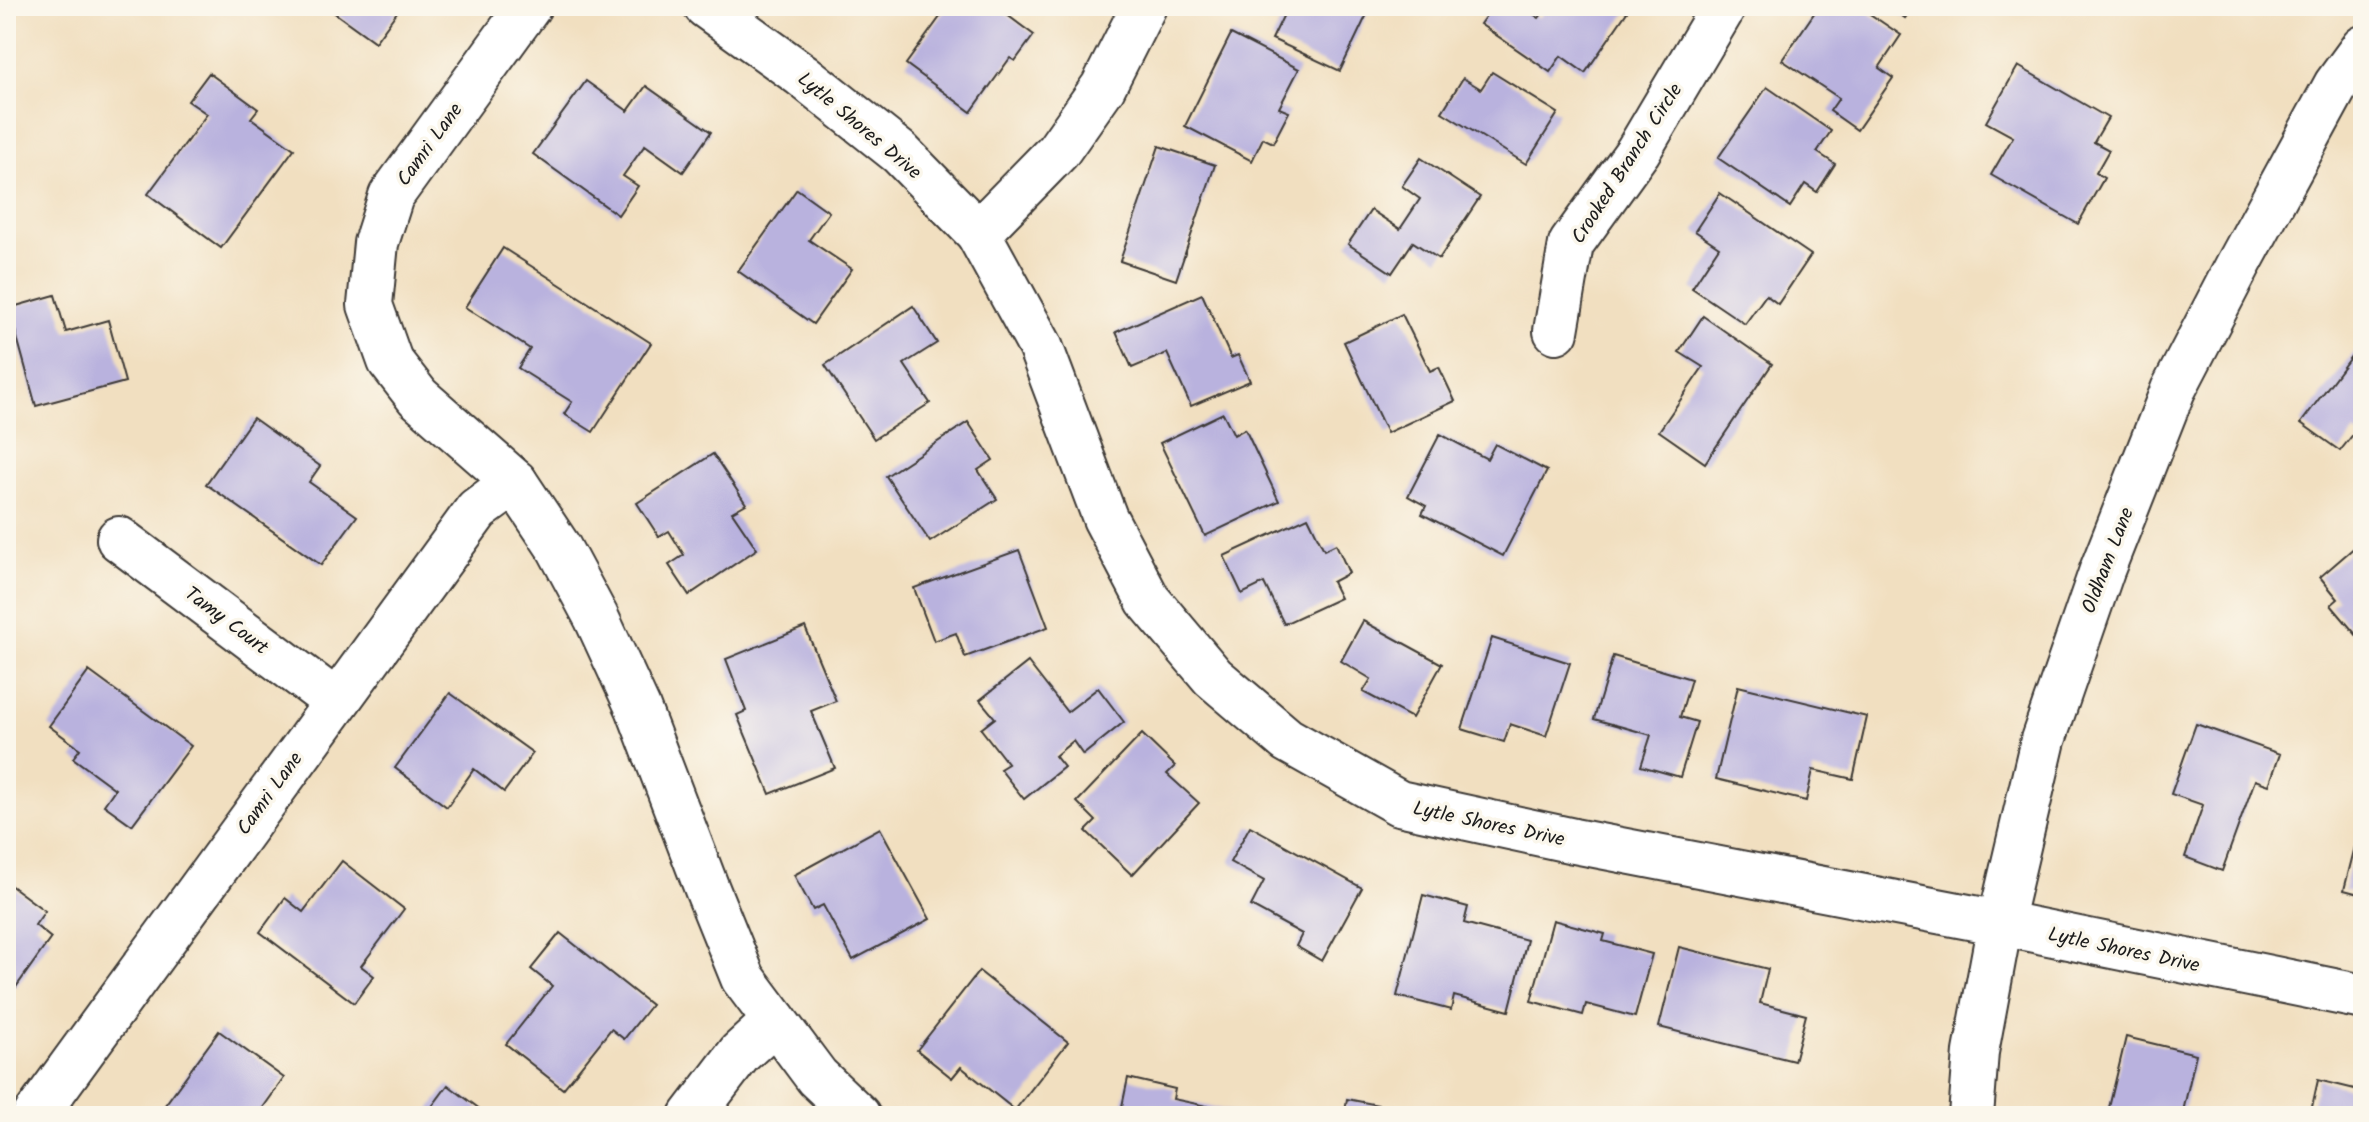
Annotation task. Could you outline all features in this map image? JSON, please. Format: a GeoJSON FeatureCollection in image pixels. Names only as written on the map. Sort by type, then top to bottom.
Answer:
{"type":"FeatureCollection","features":[{"type":"Feature","properties":{"kind":"street","name":"Camri Lane"},"geometry":{"type":"LineString","coordinates":[[529,6],[391,196],[376,243],[370,305],[390,361],[418,397],[515,482],[559,548],[596,617],[638,708],[743,978],[817,1077],[858,1116]]}},
{"type":"Feature","properties":{"kind":"street","name":"Lytle Shores Drive"},"geometry":{"type":"LineString","coordinates":[[706,6],[802,75],[900,153],[978,233],[1040,346],[1105,518],[1148,600],[1213,677],[1287,740],[1399,803],[1574,841],[2363,997]]}},
{"type":"Feature","properties":{"kind":"street"},"geometry":{"type":"LineString","coordinates":[[978,233],[1058,151],[1103,87],[1144,6]]}},
{"type":"Feature","properties":{"kind":"street","name":"Crooked Branch Circle"},"geometry":{"type":"LineString","coordinates":[[1556,331],[1571,244],[1638,151],[1724,6]]}},
{"type":"Feature","properties":{"kind":"street","name":"Oldham Lane"},"geometry":{"type":"LineString","coordinates":[[1971,1116],[1976,1052],[2000,923],[2043,740],[2102,570],[2173,390],[2336,85],[2363,48]]}},
{"type":"Feature","properties":{"kind":"street","name":"Camri Lane"},"geometry":{"type":"LineString","coordinates":[[35,1116],[477,510],[515,482]]}},
{"type":"Feature","properties":{"kind":"street","name":"Tamy Court"},"geometry":{"type":"LineString","coordinates":[[119,539],[335,701]]}},
{"type":"Feature","properties":{"kind":"street"},"geometry":{"type":"LineString","coordinates":[[692,1116],[740,1053],[775,1021]]}},
{"type":"Feature","properties":{"kind":"building"},"geometry":{"type":"Polygon","coordinates":[[[325,6],[390,6],[397,12],[375,42],[325,6]]]}},
{"type":"Feature","properties":{"kind":"building"},"geometry":{"type":"Polygon","coordinates":[[[948,6],[957,10],[960,6],[995,6],[1034,35],[1015,61],[1010,58],[971,112],[906,64],[948,6]]]}},
{"type":"Feature","properties":{"kind":"building"},"geometry":{"type":"Polygon","coordinates":[[[1288,6],[1371,6],[1340,71],[1272,39],[1288,6]]]}},
{"type":"Feature","properties":{"kind":"building"},"geometry":{"type":"Polygon","coordinates":[[[1493,6],[1521,6],[1539,18],[1548,6],[1619,6],[1627,12],[1585,73],[1561,56],[1550,72],[1480,24],[1493,6]]]}},
{"type":"Feature","properties":{"kind":"building"},"geometry":{"type":"Polygon","coordinates":[[[1819,6],[1858,6],[1901,35],[1879,68],[1893,78],[1857,130],[1830,111],[1839,98],[1782,60],[1819,6]]]}},
{"type":"Feature","properties":{"kind":"building"},"geometry":{"type":"Polygon","coordinates":[[[1888,6],[1914,6],[1905,18],[1888,6]]]}},
{"type":"Feature","properties":{"kind":"building"},"geometry":{"type":"Polygon","coordinates":[[[1231,34],[1299,69],[1279,108],[1289,112],[1273,143],[1263,138],[1252,161],[1185,126],[1231,34]]]}},
{"type":"Feature","properties":{"kind":"building"},"geometry":{"type":"Polygon","coordinates":[[[2018,66],[2108,118],[2094,142],[2109,150],[2096,173],[2104,178],[2078,224],[1991,175],[2013,137],[1986,122],[2018,66]]]}},
{"type":"Feature","properties":{"kind":"building"},"geometry":{"type":"Polygon","coordinates":[[[1492,72],[1558,113],[1526,164],[1442,112],[1463,78],[1481,89],[1492,72]]]}},
{"type":"Feature","properties":{"kind":"building"},"geometry":{"type":"Polygon","coordinates":[[[209,73],[258,109],[251,118],[294,149],[221,248],[148,194],[207,114],[188,101],[209,73]]]}},
{"type":"Feature","properties":{"kind":"building"},"geometry":{"type":"Polygon","coordinates":[[[586,81],[628,111],[646,86],[711,132],[683,172],[645,145],[623,176],[638,186],[618,215],[533,154],[586,81]]]}},
{"type":"Feature","properties":{"kind":"building"},"geometry":{"type":"Polygon","coordinates":[[[1767,87],[1831,131],[1817,152],[1835,164],[1817,192],[1805,184],[1790,207],[1718,158],[1767,87]]]}},
{"type":"Feature","properties":{"kind":"building"},"geometry":{"type":"Polygon","coordinates":[[[1159,146],[1215,165],[1176,280],[1120,261],[1159,146]]]}},
{"type":"Feature","properties":{"kind":"building"},"geometry":{"type":"Polygon","coordinates":[[[1421,158],[1480,197],[1439,259],[1413,242],[1392,273],[1348,244],[1371,210],[1400,229],[1420,199],[1402,186],[1421,158]]]}},
{"type":"Feature","properties":{"kind":"building"},"geometry":{"type":"Polygon","coordinates":[[[797,189],[829,212],[809,240],[852,269],[813,324],[738,271],[797,189]]]}},
{"type":"Feature","properties":{"kind":"building"},"geometry":{"type":"Polygon","coordinates":[[[1720,193],[1811,255],[1778,304],[1766,295],[1745,324],[1692,288],[1719,247],[1695,231],[1720,193]]]}},
{"type":"Feature","properties":{"kind":"building"},"geometry":{"type":"Polygon","coordinates":[[[503,248],[651,343],[593,432],[564,414],[572,402],[518,368],[530,349],[465,307],[503,248]]]}},
{"type":"Feature","properties":{"kind":"building"},"geometry":{"type":"Polygon","coordinates":[[[1202,294],[1231,358],[1238,355],[1250,381],[1191,406],[1167,353],[1132,368],[1116,332],[1202,294]]]}},
{"type":"Feature","properties":{"kind":"building"},"geometry":{"type":"Polygon","coordinates":[[[55,295],[66,332],[108,320],[125,382],[36,406],[9,308],[55,295]]]}},
{"type":"Feature","properties":{"kind":"building"},"geometry":{"type":"Polygon","coordinates":[[[913,306],[937,343],[904,364],[930,403],[874,439],[825,365],[913,306]]]}},
{"type":"Feature","properties":{"kind":"building"},"geometry":{"type":"Polygon","coordinates":[[[1402,314],[1430,371],[1439,367],[1455,401],[1387,433],[1344,342],[1402,314]]]}},
{"type":"Feature","properties":{"kind":"building"},"geometry":{"type":"Polygon","coordinates":[[[1703,316],[1772,364],[1705,463],[1659,431],[1703,367],[1679,352],[1703,316]]]}},
{"type":"Feature","properties":{"kind":"building"},"geometry":{"type":"Polygon","coordinates":[[[2358,347],[2363,351],[2363,439],[2355,432],[2340,451],[2301,423],[2358,347]]]}},
{"type":"Feature","properties":{"kind":"building"},"geometry":{"type":"Polygon","coordinates":[[[1223,413],[1234,435],[1245,429],[1279,501],[1205,536],[1160,443],[1223,413]]]}},
{"type":"Feature","properties":{"kind":"building"},"geometry":{"type":"Polygon","coordinates":[[[253,418],[320,466],[309,482],[357,516],[321,565],[206,484],[253,418]]]}},
{"type":"Feature","properties":{"kind":"building"},"geometry":{"type":"Polygon","coordinates":[[[968,422],[993,460],[978,470],[997,499],[930,542],[886,476],[968,422]]]}},
{"type":"Feature","properties":{"kind":"building"},"geometry":{"type":"Polygon","coordinates":[[[1440,434],[1487,459],[1495,444],[1547,471],[1503,556],[1422,514],[1426,506],[1408,496],[1440,434]]]}},
{"type":"Feature","properties":{"kind":"building"},"geometry":{"type":"Polygon","coordinates":[[[713,454],[746,504],[732,512],[757,549],[689,595],[669,565],[684,555],[669,531],[659,537],[637,503],[713,454]]]}},
{"type":"Feature","properties":{"kind":"building"},"geometry":{"type":"Polygon","coordinates":[[[1308,517],[1324,550],[1336,544],[1349,573],[1332,582],[1340,598],[1284,624],[1264,583],[1242,594],[1224,556],[1308,517]]]}},
{"type":"Feature","properties":{"kind":"building"},"geometry":{"type":"Polygon","coordinates":[[[2363,540],[2363,643],[2331,605],[2338,599],[2320,577],[2363,540]]]}},
{"type":"Feature","properties":{"kind":"building"},"geometry":{"type":"Polygon","coordinates":[[[1019,550],[1048,627],[965,657],[956,633],[934,641],[914,588],[1019,550]]]}},
{"type":"Feature","properties":{"kind":"building"},"geometry":{"type":"Polygon","coordinates":[[[1363,621],[1442,664],[1412,718],[1363,692],[1371,679],[1341,661],[1363,621]]]}},
{"type":"Feature","properties":{"kind":"building"},"geometry":{"type":"Polygon","coordinates":[[[805,627],[836,701],[811,711],[835,768],[770,794],[737,715],[746,711],[726,659],[805,627]]]}},
{"type":"Feature","properties":{"kind":"building"},"geometry":{"type":"Polygon","coordinates":[[[1492,638],[1570,663],[1546,736],[1510,724],[1504,742],[1462,729],[1492,638]]]}},
{"type":"Feature","properties":{"kind":"building"},"geometry":{"type":"Polygon","coordinates":[[[1613,656],[1691,679],[1680,717],[1697,722],[1680,777],[1641,766],[1651,735],[1594,719],[1613,656]]]}},
{"type":"Feature","properties":{"kind":"building"},"geometry":{"type":"Polygon","coordinates":[[[1028,662],[1067,712],[1098,688],[1124,722],[1083,755],[1073,741],[1055,756],[1064,767],[1024,799],[1000,769],[1008,764],[981,729],[995,718],[980,700],[1028,662]]]}},
{"type":"Feature","properties":{"kind":"building"},"geometry":{"type":"Polygon","coordinates":[[[89,671],[191,746],[132,825],[104,805],[115,789],[73,758],[80,749],[49,726],[89,671]]]}},
{"type":"Feature","properties":{"kind":"building"},"geometry":{"type":"Polygon","coordinates":[[[1738,686],[1867,717],[1853,779],[1813,770],[1806,801],[1716,779],[1738,686]]]}},
{"type":"Feature","properties":{"kind":"building"},"geometry":{"type":"Polygon","coordinates":[[[450,693],[533,753],[504,792],[474,769],[447,807],[395,768],[450,693]]]}},
{"type":"Feature","properties":{"kind":"building"},"geometry":{"type":"Polygon","coordinates":[[[2196,724],[2280,754],[2269,785],[2255,780],[2222,871],[2185,857],[2203,805],[2171,794],[2196,724]]]}},
{"type":"Feature","properties":{"kind":"building"},"geometry":{"type":"Polygon","coordinates":[[[1142,734],[1175,766],[1167,774],[1199,803],[1132,875],[1086,831],[1096,821],[1077,802],[1142,734]]]}},
{"type":"Feature","properties":{"kind":"building"},"geometry":{"type":"Polygon","coordinates":[[[2363,819],[2363,895],[2344,890],[2363,819]]]}},
{"type":"Feature","properties":{"kind":"building"},"geometry":{"type":"Polygon","coordinates":[[[1250,826],[1362,888],[1322,961],[1296,946],[1302,934],[1251,906],[1264,881],[1230,862],[1250,826]]]}},
{"type":"Feature","properties":{"kind":"building"},"geometry":{"type":"Polygon","coordinates":[[[880,828],[930,919],[853,960],[823,905],[813,910],[794,875],[880,828]]]}},
{"type":"Feature","properties":{"kind":"building"},"geometry":{"type":"Polygon","coordinates":[[[342,861],[404,909],[361,966],[374,976],[354,1003],[260,932],[285,898],[303,912],[342,861]]]}},
{"type":"Feature","properties":{"kind":"building"},"geometry":{"type":"Polygon","coordinates":[[[6,882],[45,911],[35,925],[51,938],[16,987],[6,980],[6,882]]]}},
{"type":"Feature","properties":{"kind":"building"},"geometry":{"type":"Polygon","coordinates":[[[1423,895],[1468,907],[1464,923],[1527,940],[1509,1011],[1454,996],[1451,1010],[1397,996],[1423,895]]]}},
{"type":"Feature","properties":{"kind":"building"},"geometry":{"type":"Polygon","coordinates":[[[1553,920],[1605,934],[1603,941],[1652,954],[1635,1017],[1586,1004],[1583,1015],[1531,1001],[1553,920]]]}},
{"type":"Feature","properties":{"kind":"building"},"geometry":{"type":"Polygon","coordinates":[[[560,933],[651,1005],[624,1039],[611,1029],[563,1089],[506,1044],[552,986],[531,969],[560,933]]]}},
{"type":"Feature","properties":{"kind":"building"},"geometry":{"type":"Polygon","coordinates":[[[1679,947],[1768,969],[1760,1003],[1806,1015],[1794,1061],[1659,1027],[1679,947]]]}},
{"type":"Feature","properties":{"kind":"building"},"geometry":{"type":"Polygon","coordinates":[[[979,971],[1068,1042],[1015,1110],[961,1067],[952,1078],[917,1050],[979,971]]]}},
{"type":"Feature","properties":{"kind":"building"},"geometry":{"type":"Polygon","coordinates":[[[219,1031],[284,1078],[257,1116],[157,1116],[219,1031]]]}},
{"type":"Feature","properties":{"kind":"building"},"geometry":{"type":"Polygon","coordinates":[[[2126,1037],[2196,1054],[2182,1116],[2107,1116],[2126,1037]]]}},
{"type":"Feature","properties":{"kind":"building"},"geometry":{"type":"Polygon","coordinates":[[[1128,1078],[1175,1089],[1173,1099],[1235,1112],[1234,1116],[1120,1116],[1128,1078]]]}},
{"type":"Feature","properties":{"kind":"building"},"geometry":{"type":"Polygon","coordinates":[[[2318,1080],[2363,1091],[2363,1116],[2310,1116],[2318,1080]]]}},
{"type":"Feature","properties":{"kind":"building"},"geometry":{"type":"Polygon","coordinates":[[[448,1085],[489,1116],[425,1116],[448,1085]]]}},
{"type":"Feature","properties":{"kind":"building"},"geometry":{"type":"Polygon","coordinates":[[[1347,1099],[1430,1115],[1430,1116],[1344,1116],[1347,1099]]]}}]}
